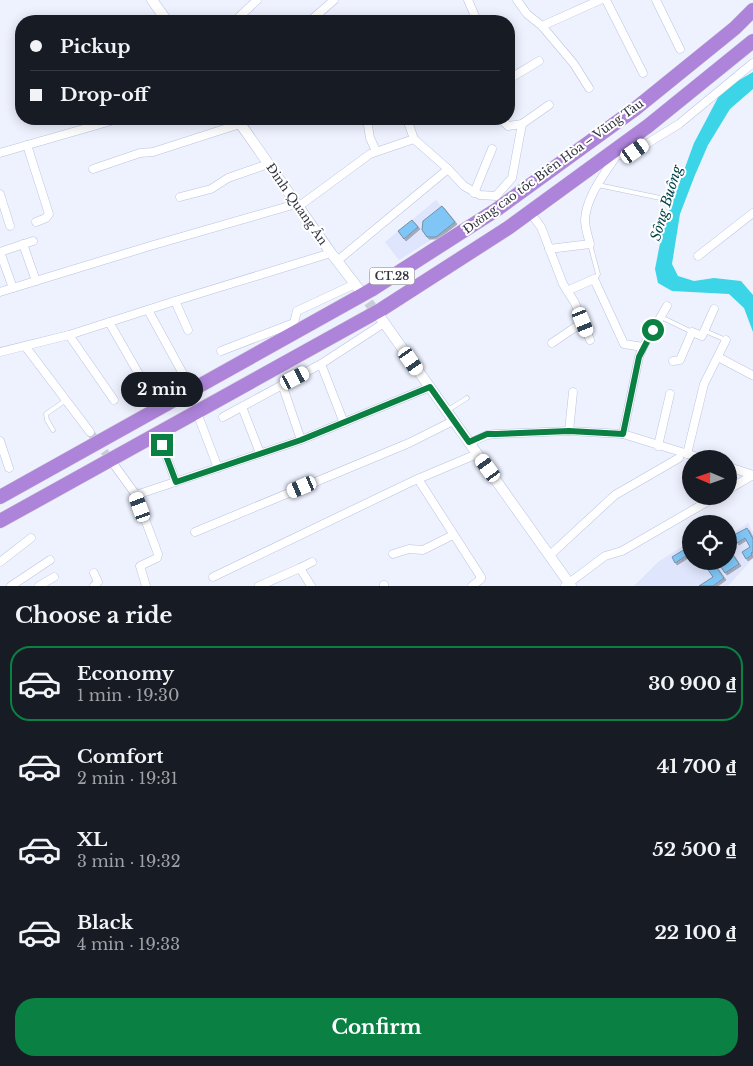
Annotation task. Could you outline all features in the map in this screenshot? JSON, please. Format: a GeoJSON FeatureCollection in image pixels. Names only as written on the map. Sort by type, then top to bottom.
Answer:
{"type":"FeatureCollection","features":[{"type":"Feature","properties":{"kind":"highway","name":"Đường cao tốc Biên Hòa – Vũng Tàu"},"geometry":{"type":"LineString","coordinates":[[0,497],[371,290],[488,215],[635,109],[735,28],[753,10]]}},
{"type":"Feature","properties":{"kind":"highway","name":"Đường cao tốc Biên Hòa – Vũng Tàu"},"geometry":{"type":"LineString","coordinates":[[0,520],[382,309],[508,228],[648,126],[753,41]]}},
{"type":"Feature","properties":{"kind":"street"},"geometry":{"type":"LineString","coordinates":[[152,0],[163,15]]}},
{"type":"Feature","properties":{"kind":"street"},"geometry":{"type":"LineString","coordinates":[[241,15],[257,0]]}},
{"type":"Feature","properties":{"kind":"street"},"geometry":{"type":"LineString","coordinates":[[317,15],[334,0]]}},
{"type":"Feature","properties":{"kind":"street"},"geometry":{"type":"LineString","coordinates":[[468,0],[474,15]]}},
{"type":"Feature","properties":{"kind":"street"},"geometry":{"type":"LineString","coordinates":[[517,0],[527,14],[542,26],[574,64],[589,88]]}},
{"type":"Feature","properties":{"kind":"street"},"geometry":{"type":"LineString","coordinates":[[542,26],[600,0]]}},
{"type":"Feature","properties":{"kind":"street"},"geometry":{"type":"LineString","coordinates":[[606,0],[643,73]]}},
{"type":"Feature","properties":{"kind":"street"},"geometry":{"type":"LineString","coordinates":[[656,0],[680,49]]}},
{"type":"Feature","properties":{"kind":"street"},"geometry":{"type":"LineString","coordinates":[[515,75],[539,61]]}},
{"type":"Feature","properties":{"kind":"street"},"geometry":{"type":"LineString","coordinates":[[549,249],[590,244],[585,223],[586,210],[616,156],[635,151],[678,124],[753,63]]}},
{"type":"Feature","properties":{"kind":"street"},"geometry":{"type":"LineString","coordinates":[[515,125],[522,124],[549,105]]}},
{"type":"Feature","properties":{"kind":"street"},"geometry":{"type":"LineString","coordinates":[[409,125],[414,139],[464,186],[474,193],[496,196],[512,178],[522,124]]}},
{"type":"Feature","properties":{"kind":"street"},"geometry":{"type":"LineString","coordinates":[[0,153],[99,125]]}},
{"type":"Feature","properties":{"kind":"street"},"geometry":{"type":"LineString","coordinates":[[93,169],[140,153],[153,152],[230,125]]}},
{"type":"Feature","properties":{"kind":"street","name":"Đinh Quang Ân"},"geometry":{"type":"LineString","coordinates":[[241,125],[334,257],[357,286]]}},
{"type":"Feature","properties":{"kind":"street"},"geometry":{"type":"LineString","coordinates":[[368,125],[370,138],[376,151]]}},
{"type":"Feature","properties":{"kind":"street"},"geometry":{"type":"LineString","coordinates":[[0,292],[297,205],[376,151],[414,139]]}},
{"type":"Feature","properties":{"kind":"street"},"geometry":{"type":"LineString","coordinates":[[27,145],[49,214],[46,218],[36,222]]}},
{"type":"Feature","properties":{"kind":"street"},"geometry":{"type":"LineString","coordinates":[[474,193],[492,149]]}},
{"type":"Feature","properties":{"kind":"street"},"geometry":{"type":"LineString","coordinates":[[180,197],[216,187],[228,178],[268,164]]}},
{"type":"Feature","properties":{"kind":"street"},"geometry":{"type":"LineString","coordinates":[[0,352],[69,335],[175,301],[334,257],[448,169]]}},
{"type":"Feature","properties":{"kind":"street"},"geometry":{"type":"LineString","coordinates":[[0,194],[10,226]]}},
{"type":"Feature","properties":{"kind":"street"},"geometry":{"type":"LineString","coordinates":[[698,256],[753,213]]}},
{"type":"Feature","properties":{"kind":"street"},"geometry":{"type":"LineString","coordinates":[[535,219],[541,227],[567,291],[575,303],[590,340]]}},
{"type":"Feature","properties":{"kind":"street"},"geometry":{"type":"LineString","coordinates":[[13,288],[0,252],[33,241]]}},
{"type":"Feature","properties":{"kind":"street"},"geometry":{"type":"LineString","coordinates":[[23,244],[36,281]]}},
{"type":"Feature","properties":{"kind":"street"},"geometry":{"type":"LineString","coordinates":[[567,291],[594,279],[624,344],[643,347]]}},
{"type":"Feature","properties":{"kind":"street"},"geometry":{"type":"LineString","coordinates":[[221,351],[294,323],[297,311],[357,286]]}},
{"type":"Feature","properties":{"kind":"street"},"geometry":{"type":"LineString","coordinates":[[175,301],[188,330]]}},
{"type":"Feature","properties":{"kind":"street"},"geometry":{"type":"LineString","coordinates":[[623,434],[639,357],[667,306]]}},
{"type":"Feature","properties":{"kind":"street"},"geometry":{"type":"LineString","coordinates":[[672,361],[680,360],[692,332],[702,336],[714,309]]}},
{"type":"Feature","properties":{"kind":"street"},"geometry":{"type":"LineString","coordinates":[[148,310],[188,383]]}},
{"type":"Feature","properties":{"kind":"street"},"geometry":{"type":"LineString","coordinates":[[223,417],[321,364],[382,320],[453,422],[550,555],[568,585],[605,556],[622,551],[701,505]]}},
{"type":"Feature","properties":{"kind":"street"},"geometry":{"type":"LineString","coordinates":[[109,322],[152,397]]}},
{"type":"Feature","properties":{"kind":"street"},"geometry":{"type":"LineString","coordinates":[[552,343],[583,322]]}},
{"type":"Feature","properties":{"kind":"street"},"geometry":{"type":"LineString","coordinates":[[69,335],[114,400]]}},
{"type":"Feature","properties":{"kind":"street"},"geometry":{"type":"LineString","coordinates":[[685,450],[704,384],[726,340]]}},
{"type":"Feature","properties":{"kind":"street"},"geometry":{"type":"LineString","coordinates":[[25,346],[90,432]]}},
{"type":"Feature","properties":{"kind":"street"},"geometry":{"type":"LineString","coordinates":[[718,357],[752,375]]}},
{"type":"Feature","properties":{"kind":"street"},"geometry":{"type":"LineString","coordinates":[[321,364],[344,423]]}},
{"type":"Feature","properties":{"kind":"street"},"geometry":{"type":"LineString","coordinates":[[282,384],[301,440]]}},
{"type":"Feature","properties":{"kind":"street"},"geometry":{"type":"LineString","coordinates":[[136,495],[301,440],[430,387]]}},
{"type":"Feature","properties":{"kind":"street"},"geometry":{"type":"LineString","coordinates":[[569,431],[573,392]]}},
{"type":"Feature","properties":{"kind":"street"},"geometry":{"type":"LineString","coordinates":[[658,446],[670,394]]}},
{"type":"Feature","properties":{"kind":"street"},"geometry":{"type":"LineString","coordinates":[[242,408],[260,453]]}},
{"type":"Feature","properties":{"kind":"street"},"geometry":{"type":"LineString","coordinates":[[199,418],[218,468]]}},
{"type":"Feature","properties":{"kind":"street"},"geometry":{"type":"LineString","coordinates":[[195,532],[408,443],[453,422]]}},
{"type":"Feature","properties":{"kind":"street"},"geometry":{"type":"LineString","coordinates":[[469,442],[487,434],[569,431],[623,434],[682,456]]}},
{"type":"Feature","properties":{"kind":"street"},"geometry":{"type":"LineString","coordinates":[[0,441],[9,468]]}},
{"type":"Feature","properties":{"kind":"street"},"geometry":{"type":"LineString","coordinates":[[162,445],[176,482]]}},
{"type":"Feature","properties":{"kind":"street"},"geometry":{"type":"LineString","coordinates":[[213,577],[418,479],[477,454]]}},
{"type":"Feature","properties":{"kind":"street"},"geometry":{"type":"LineString","coordinates":[[550,555],[614,495],[682,457]]}},
{"type":"Feature","properties":{"kind":"street"},"geometry":{"type":"LineString","coordinates":[[115,466],[136,495],[158,554],[157,558],[140,566],[146,586]]}},
{"type":"Feature","properties":{"kind":"street"},"geometry":{"type":"LineString","coordinates":[[738,470],[753,475]]}},
{"type":"Feature","properties":{"kind":"street"},"geometry":{"type":"LineString","coordinates":[[738,484],[753,475]]}},
{"type":"Feature","properties":{"kind":"street"},"geometry":{"type":"LineString","coordinates":[[418,479],[481,576],[479,582],[472,586]]}},
{"type":"Feature","properties":{"kind":"street"},"geometry":{"type":"LineString","coordinates":[[393,554],[410,549],[423,550],[453,534]]}},
{"type":"Feature","properties":{"kind":"street"},"geometry":{"type":"LineString","coordinates":[[0,562],[31,538]]}},
{"type":"Feature","properties":{"kind":"street"},"geometry":{"type":"LineString","coordinates":[[11,586],[50,560]]}},
{"type":"Feature","properties":{"kind":"street"},"geometry":{"type":"LineString","coordinates":[[259,586],[312,562]]}},
{"type":"Feature","properties":{"kind":"street"},"geometry":{"type":"LineString","coordinates":[[300,568],[311,586]]}},
{"type":"Feature","properties":{"kind":"street"},"geometry":{"type":"LineString","coordinates":[[94,573],[98,582],[94,586]]}},
{"type":"Feature","properties":{"kind":"street"},"geometry":{"type":"LineString","coordinates":[[39,586],[54,577]]}},
{"type":"Feature","properties":{"kind":"lane"},"geometry":{"type":"LineString","coordinates":[[598,186],[664,198]]}},
{"type":"Feature","properties":{"kind":"lane"},"geometry":{"type":"LineString","coordinates":[[590,244],[598,274],[594,279]]}},
{"type":"Feature","properties":{"kind":"lane"},"geometry":{"type":"LineString","coordinates":[[661,317],[692,332]]}},
{"type":"Feature","properties":{"kind":"lane"},"geometry":{"type":"LineString","coordinates":[[704,331],[726,340]]}},
{"type":"Feature","properties":{"kind":"lane"},"geometry":{"type":"LineString","coordinates":[[446,411],[467,398]]}},
{"type":"Feature","properties":{"kind":"lane"},"geometry":{"type":"LineString","coordinates":[[54,430],[46,420],[46,414],[66,400]]}},
{"type":"Feature","properties":{"kind":"shaded area"},"geometry":{"type":"Polygon","coordinates":[[[436,200],[459,227],[431,240],[399,260],[385,242],[436,200]]]}},
{"type":"Feature","properties":{"kind":"shaded area"},"geometry":{"type":"Polygon","coordinates":[[[748,523],[753,532],[753,558],[728,586],[634,586],[658,562],[682,547],[682,570],[737,570],[737,530],[748,523]]]}},
{"type":"Feature","properties":{"kind":"water","name":"Sông Buông"},"geometry":{"type":"Polygon","coordinates":[[[753,72],[753,89],[730,109],[708,145],[695,175],[680,214],[672,264],[678,276],[694,281],[714,278],[741,281],[753,295],[753,332],[744,308],[729,294],[672,291],[658,283],[655,269],[663,228],[694,143],[722,90],[753,72]]]}},
{"type":"Feature","properties":{"kind":"building"},"geometry":{"type":"Polygon","coordinates":[[[442,206],[455,222],[436,237],[427,237],[422,230],[423,221],[442,206]]]}},
{"type":"Feature","properties":{"kind":"building"},"geometry":{"type":"Polygon","coordinates":[[[412,220],[418,227],[404,239],[398,231],[412,220]]]}},
{"type":"Feature","properties":{"kind":"building"},"geometry":{"type":"Polygon","coordinates":[[[747,528],[753,539],[752,555],[746,559],[742,552],[750,547],[745,538],[737,543],[737,533],[747,528]]]}},
{"type":"Feature","properties":{"kind":"building"},"geometry":{"type":"Polygon","coordinates":[[[682,551],[682,559],[675,563],[672,557],[682,551]]]}},
{"type":"Feature","properties":{"kind":"building"},"geometry":{"type":"Polygon","coordinates":[[[708,570],[718,570],[724,578],[713,586],[699,586],[713,577],[708,570]]]}},
{"type":"Feature","properties":{"kind":"tunnel"},"geometry":{"type":"LineString","coordinates":[[360,290],[379,317]]}},
{"type":"Feature","properties":{"kind":"tunnel"},"geometry":{"type":"LineString","coordinates":[[90,432],[112,462]]}},
{"type":"Feature","properties":{"kind":"route"},"geometry":{"type":"LineString","coordinates":[[162,445],[176,482],[301,440],[430,387],[469,442],[487,434],[569,431],[623,434],[639,357],[653,330]]}}]}
